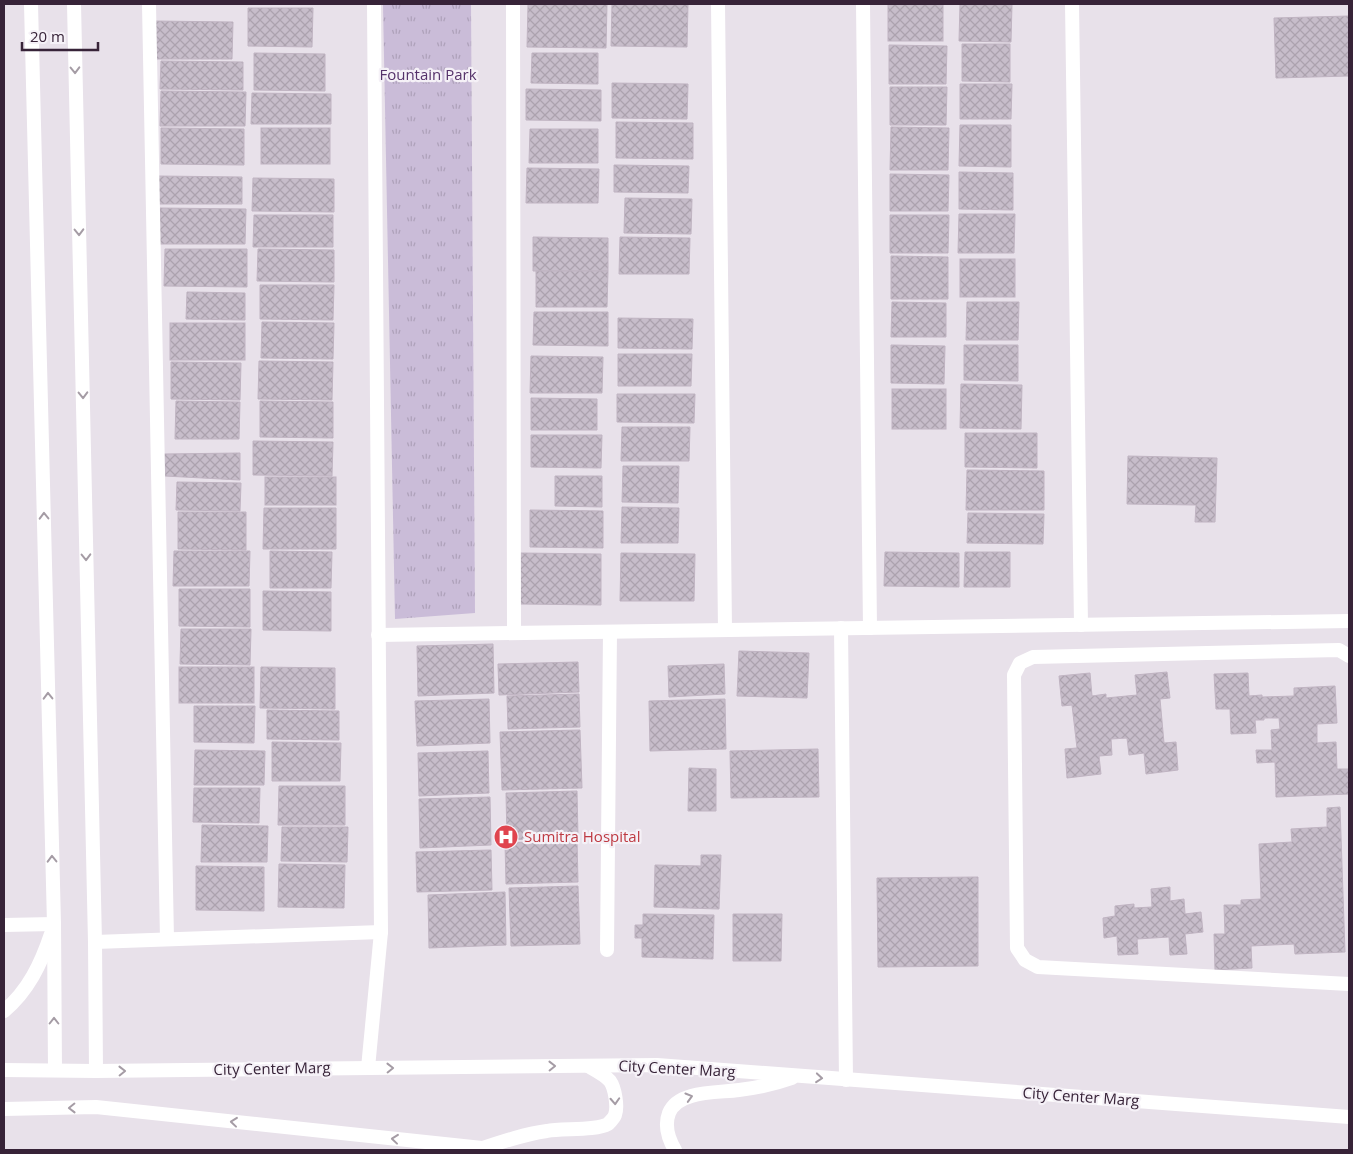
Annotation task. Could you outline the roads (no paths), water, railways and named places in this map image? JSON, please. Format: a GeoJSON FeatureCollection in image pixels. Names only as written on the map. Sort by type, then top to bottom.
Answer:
{"type":"FeatureCollection","features":[{"type":"Feature","properties":{"kind":"street"},"geometry":{"type":"LineString","coordinates":[[31,4],[54,924],[55,1070]]}},
{"type":"Feature","properties":{"kind":"street"},"geometry":{"type":"LineString","coordinates":[[74,4],[95,942],[96,1071]]}},
{"type":"Feature","properties":{"kind":"street"},"geometry":{"type":"LineString","coordinates":[[149,4],[166,939]]}},
{"type":"Feature","properties":{"kind":"street"},"geometry":{"type":"LineString","coordinates":[[368,1068],[381,932],[374,4]]}},
{"type":"Feature","properties":{"kind":"street"},"geometry":{"type":"LineString","coordinates":[[513,4],[514,633]]}},
{"type":"Feature","properties":{"kind":"street"},"geometry":{"type":"LineString","coordinates":[[718,4],[725,630]]}},
{"type":"Feature","properties":{"kind":"street"},"geometry":{"type":"LineString","coordinates":[[863,4],[870,628]]}},
{"type":"Feature","properties":{"kind":"street"},"geometry":{"type":"LineString","coordinates":[[1072,4],[1081,625]]}},
{"type":"Feature","properties":{"kind":"street"},"geometry":{"type":"LineString","coordinates":[[378,635],[1349,621]]}},
{"type":"Feature","properties":{"kind":"street"},"geometry":{"type":"LineString","coordinates":[[841,628],[846,1080]]}},
{"type":"Feature","properties":{"kind":"street"},"geometry":{"type":"LineString","coordinates":[[607,950],[610,632]]}},
{"type":"Feature","properties":{"kind":"street"},"geometry":{"type":"LineString","coordinates":[[1349,656],[1339,650],[1033,657],[1020,664],[1014,675],[1017,948],[1025,960],[1038,967],[1349,984]]}},
{"type":"Feature","properties":{"kind":"street"},"geometry":{"type":"LineString","coordinates":[[4,925],[54,924]]}},
{"type":"Feature","properties":{"kind":"street"},"geometry":{"type":"LineString","coordinates":[[4,1011],[16,1001],[37,970],[54,924]]}},
{"type":"Feature","properties":{"kind":"street"},"geometry":{"type":"LineString","coordinates":[[95,942],[381,932]]}},
{"type":"Feature","properties":{"kind":"street","name":"City Center Marg"},"geometry":{"type":"LineString","coordinates":[[4,1070],[96,1071],[657,1065],[1349,1117]]}},
{"type":"Feature","properties":{"kind":"street"},"geometry":{"type":"LineString","coordinates":[[4,1109],[96,1107],[489,1149],[515,1137],[547,1130],[592,1128],[609,1123],[615,1116],[614,1089],[610,1081],[587,1066]]}},
{"type":"Feature","properties":{"kind":"street"},"geometry":{"type":"LineString","coordinates":[[675,1150],[666,1127],[672,1107],[677,1101],[695,1095],[771,1085],[799,1076]]}},
{"type":"Feature","properties":{"kind":"place","name":"Sumitra Hospital"},"geometry":{"type":"Point","coordinates":[506,837]}},
{"type":"Feature","properties":{"kind":"park label","name":"Fountain Park"},"geometry":{"type":"Point","coordinates":[428,75]}}]}
